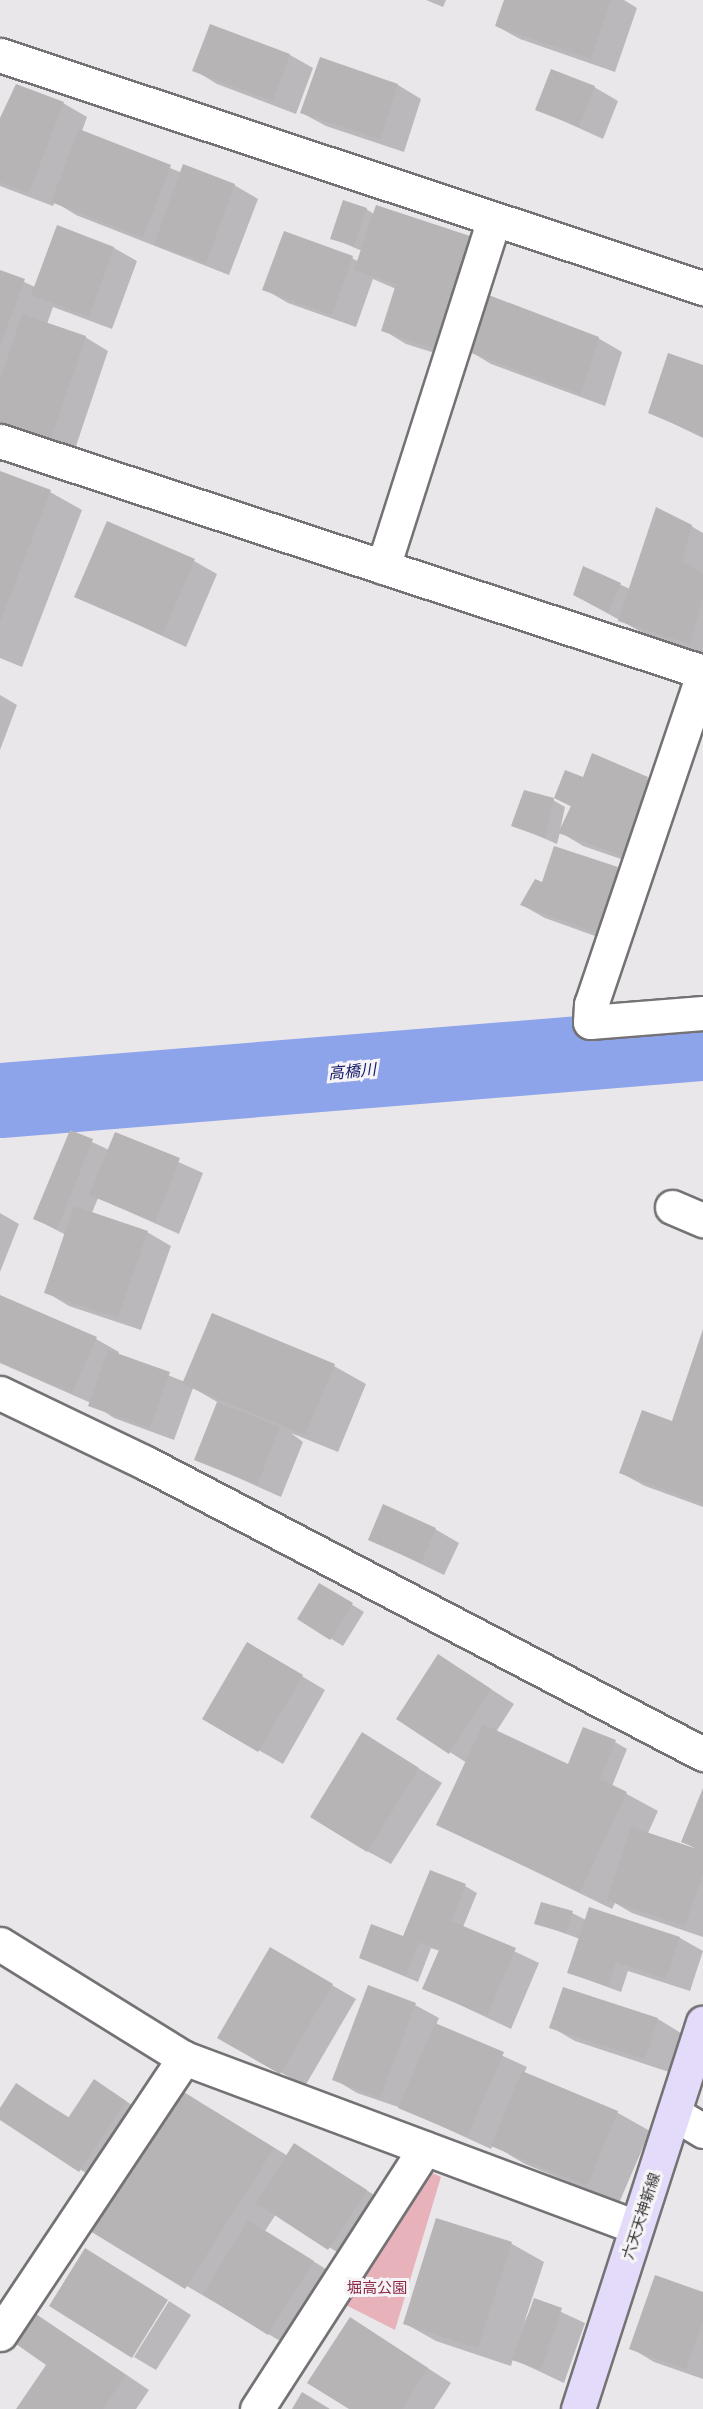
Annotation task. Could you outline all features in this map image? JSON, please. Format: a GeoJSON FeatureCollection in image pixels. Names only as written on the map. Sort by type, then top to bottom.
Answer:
{"type":"FeatureCollection","features":[{"type":"Feature","properties":{"kind":"main road","name":"六天天神新線"},"geometry":{"type":"LineString","coordinates":[[578,2409],[703,2023]]}},
{"type":"Feature","properties":{"kind":"street"},"geometry":{"type":"LineString","coordinates":[[0,55],[703,288]]}},
{"type":"Feature","properties":{"kind":"street"},"geometry":{"type":"LineString","coordinates":[[383,567],[494,219]]}},
{"type":"Feature","properties":{"kind":"street"},"geometry":{"type":"LineString","coordinates":[[0,441],[703,673],[591,1004],[590,1022],[703,1013]]}},
{"type":"Feature","properties":{"kind":"street"},"geometry":{"type":"LineString","coordinates":[[672,1207],[703,1220]]}},
{"type":"Feature","properties":{"kind":"street"},"geometry":{"type":"LineString","coordinates":[[0,1393],[144,1462],[703,1754]]}},
{"type":"Feature","properties":{"kind":"street"},"geometry":{"type":"LineString","coordinates":[[0,1944],[184,2058],[637,2227]]}},
{"type":"Feature","properties":{"kind":"street"},"geometry":{"type":"LineString","coordinates":[[0,2334],[184,2058]]}},
{"type":"Feature","properties":{"kind":"street"},"geometry":{"type":"LineString","coordinates":[[675,2114],[703,2131]]}},
{"type":"Feature","properties":{"kind":"street"},"geometry":{"type":"LineString","coordinates":[[256,2409],[425,2148]]}},
{"type":"Feature","properties":{"kind":"green space","name":"堀高公園"},"geometry":{"type":"Polygon","coordinates":[[[420,2167],[441,2177],[395,2330],[336,2300],[420,2167]]]}},
{"type":"Feature","properties":{"kind":"building"},"geometry":{"type":"Polygon","coordinates":[[[504,0],[611,0],[591,59],[495,26],[504,0]]]}},
{"type":"Feature","properties":{"kind":"building"},"geometry":{"type":"Polygon","coordinates":[[[210,24],[290,54],[273,101],[192,71],[210,24]]]}},
{"type":"Feature","properties":{"kind":"building"},"geometry":{"type":"Polygon","coordinates":[[[320,57],[398,84],[380,139],[300,113],[320,57]]]}},
{"type":"Feature","properties":{"kind":"building"},"geometry":{"type":"Polygon","coordinates":[[[551,69],[595,86],[579,127],[535,110],[551,69]]]}},
{"type":"Feature","properties":{"kind":"building"},"geometry":{"type":"Polygon","coordinates":[[[16,84],[64,102],[29,193],[0,182],[0,118],[16,84]]]}},
{"type":"Feature","properties":{"kind":"building"},"geometry":{"type":"Polygon","coordinates":[[[79,129],[171,165],[143,238],[51,202],[79,129]]]}},
{"type":"Feature","properties":{"kind":"building"},"geometry":{"type":"Polygon","coordinates":[[[183,164],[235,184],[206,263],[154,244],[183,164]]]}},
{"type":"Feature","properties":{"kind":"building"},"geometry":{"type":"Polygon","coordinates":[[[343,200],[367,208],[354,246],[330,239],[343,200]]]}},
{"type":"Feature","properties":{"kind":"building"},"geometry":{"type":"Polygon","coordinates":[[[376,205],[470,236],[433,348],[381,331],[396,284],[354,270],[376,205]]]}},
{"type":"Feature","properties":{"kind":"building"},"geometry":{"type":"Polygon","coordinates":[[[57,225],[114,247],[89,317],[31,295],[57,225]]]}},
{"type":"Feature","properties":{"kind":"building"},"geometry":{"type":"Polygon","coordinates":[[[284,231],[353,256],[332,315],[262,290],[284,231]]]}},
{"type":"Feature","properties":{"kind":"building"},"geometry":{"type":"Polygon","coordinates":[[[0,270],[25,279],[0,346],[0,270]]]}},
{"type":"Feature","properties":{"kind":"building"},"geometry":{"type":"Polygon","coordinates":[[[486,294],[599,337],[581,394],[466,351],[486,294]]]}},
{"type":"Feature","properties":{"kind":"building"},"geometry":{"type":"Polygon","coordinates":[[[22,314],[86,336],[50,442],[0,426],[0,379],[22,314]]]}},
{"type":"Feature","properties":{"kind":"building"},"geometry":{"type":"Polygon","coordinates":[[[668,353],[703,365],[703,436],[648,413],[668,353]]]}},
{"type":"Feature","properties":{"kind":"building"},"geometry":{"type":"Polygon","coordinates":[[[0,471],[51,490],[0,622],[0,471]]]}},
{"type":"Feature","properties":{"kind":"building"},"geometry":{"type":"Polygon","coordinates":[[[656,507],[692,525],[682,562],[703,573],[703,596],[690,644],[618,621],[656,507]]]}},
{"type":"Feature","properties":{"kind":"building"},"geometry":{"type":"Polygon","coordinates":[[[107,521],[195,559],[162,635],[74,597],[107,521]]]}},
{"type":"Feature","properties":{"kind":"building"},"geometry":{"type":"Polygon","coordinates":[[[583,566],[621,583],[608,613],[573,595],[583,566]]]}},
{"type":"Feature","properties":{"kind":"building"},"geometry":{"type":"Polygon","coordinates":[[[592,753],[648,777],[623,856],[558,833],[571,806],[554,798],[565,770],[583,777],[592,753]]]}},
{"type":"Feature","properties":{"kind":"building"},"geometry":{"type":"Polygon","coordinates":[[[524,790],[554,798],[545,838],[511,826],[524,790]]]}},
{"type":"Feature","properties":{"kind":"building"},"geometry":{"type":"Polygon","coordinates":[[[554,846],[618,867],[596,933],[520,905],[535,879],[542,882],[554,846]]]}},
{"type":"Feature","properties":{"kind":"building"},"geometry":{"type":"Polygon","coordinates":[[[70,1130],[93,1139],[57,1229],[33,1219],[70,1130]]]}},
{"type":"Feature","properties":{"kind":"building"},"geometry":{"type":"Polygon","coordinates":[[[115,1132],[180,1158],[155,1222],[89,1195],[115,1132]]]}},
{"type":"Feature","properties":{"kind":"building"},"geometry":{"type":"Polygon","coordinates":[[[74,1206],[148,1231],[118,1318],[44,1293],[74,1206]]]}},
{"type":"Feature","properties":{"kind":"building"},"geometry":{"type":"Polygon","coordinates":[[[0,1295],[97,1337],[72,1393],[0,1362],[0,1295]]]}},
{"type":"Feature","properties":{"kind":"building"},"geometry":{"type":"Polygon","coordinates":[[[212,1313],[335,1364],[305,1435],[182,1384],[212,1313]]]}},
{"type":"Feature","properties":{"kind":"building"},"geometry":{"type":"Polygon","coordinates":[[[703,1329],[703,1504],[619,1473],[642,1410],[672,1421],[703,1329]]]}},
{"type":"Feature","properties":{"kind":"building"},"geometry":{"type":"Polygon","coordinates":[[[108,1350],[170,1372],[150,1428],[88,1406],[108,1350]]]}},
{"type":"Feature","properties":{"kind":"building"},"geometry":{"type":"Polygon","coordinates":[[[217,1402],[280,1427],[257,1485],[194,1460],[217,1402]]]}},
{"type":"Feature","properties":{"kind":"building"},"geometry":{"type":"Polygon","coordinates":[[[383,1504],[436,1528],[421,1563],[368,1540],[383,1504]]]}},
{"type":"Feature","properties":{"kind":"building"},"geometry":{"type":"Polygon","coordinates":[[[319,1583],[353,1603],[330,1640],[297,1619],[319,1583]]]}},
{"type":"Feature","properties":{"kind":"building"},"geometry":{"type":"Polygon","coordinates":[[[247,1642],[303,1675],[258,1752],[202,1719],[247,1642]]]}},
{"type":"Feature","properties":{"kind":"building"},"geometry":{"type":"Polygon","coordinates":[[[438,1654],[491,1689],[449,1754],[396,1719],[438,1654]]]}},
{"type":"Feature","properties":{"kind":"building"},"geometry":{"type":"Polygon","coordinates":[[[483,1724],[568,1764],[583,1727],[616,1740],[600,1779],[627,1792],[580,1892],[436,1825],[483,1724]]]}},
{"type":"Feature","properties":{"kind":"building"},"geometry":{"type":"Polygon","coordinates":[[[362,1732],[419,1768],[367,1852],[310,1817],[362,1732]]]}},
{"type":"Feature","properties":{"kind":"building"},"geometry":{"type":"Polygon","coordinates":[[[703,1788],[703,1851],[681,1842],[703,1788]]]}},
{"type":"Feature","properties":{"kind":"building"},"geometry":{"type":"Polygon","coordinates":[[[631,1827],[703,1851],[703,1874],[685,1926],[607,1900],[631,1827]]]}},
{"type":"Feature","properties":{"kind":"building"},"geometry":{"type":"Polygon","coordinates":[[[430,1870],[466,1884],[451,1921],[516,1948],[487,2016],[422,1989],[439,1950],[419,1942],[406,1976],[359,1958],[371,1924],[403,1936],[430,1870]]]}},
{"type":"Feature","properties":{"kind":"building"},"geometry":{"type":"Polygon","coordinates":[[[541,1902],[573,1911],[566,1933],[534,1924],[541,1902]]]}},
{"type":"Feature","properties":{"kind":"building"},"geometry":{"type":"Polygon","coordinates":[[[589,1907],[680,1937],[666,1979],[616,1962],[608,1986],[567,1973],[589,1907]]]}},
{"type":"Feature","properties":{"kind":"building"},"geometry":{"type":"Polygon","coordinates":[[[270,1947],[333,1984],[280,2074],[217,2038],[270,1947]]]}},
{"type":"Feature","properties":{"kind":"building"},"geometry":{"type":"Polygon","coordinates":[[[368,1985],[416,2003],[380,2098],[332,2080],[368,1985]]]}},
{"type":"Feature","properties":{"kind":"building"},"geometry":{"type":"Polygon","coordinates":[[[563,1987],[658,2018],[645,2059],[549,2028],[563,1987]]]}},
{"type":"Feature","properties":{"kind":"building"},"geometry":{"type":"Polygon","coordinates":[[[435,2023],[504,2052],[467,2137],[398,2108],[435,2023]]]}},
{"type":"Feature","properties":{"kind":"building"},"geometry":{"type":"Polygon","coordinates":[[[522,2071],[618,2111],[587,2186],[491,2146],[522,2071]]]}},
{"type":"Feature","properties":{"kind":"building"},"geometry":{"type":"Polygon","coordinates":[[[94,2079],[126,2101],[79,2172],[0,2120],[0,2108],[16,2083],[68,2118],[94,2079]]]}},
{"type":"Feature","properties":{"kind":"building"},"geometry":{"type":"Polygon","coordinates":[[[179,2089],[274,2148],[185,2289],[90,2231],[179,2089]]]}},
{"type":"Feature","properties":{"kind":"building"},"geometry":{"type":"Polygon","coordinates":[[[294,2143],[367,2190],[328,2250],[256,2203],[294,2143]]]}},
{"type":"Feature","properties":{"kind":"building"},"geometry":{"type":"Polygon","coordinates":[[[436,2218],[512,2242],[478,2348],[403,2324],[436,2218]]]}},
{"type":"Feature","properties":{"kind":"building"},"geometry":{"type":"Polygon","coordinates":[[[248,2220],[314,2261],[268,2335],[203,2294],[248,2220]]]}},
{"type":"Feature","properties":{"kind":"building"},"geometry":{"type":"Polygon","coordinates":[[[85,2248],[168,2300],[132,2358],[49,2306],[85,2248]]]}},
{"type":"Feature","properties":{"kind":"building"},"geometry":{"type":"Polygon","coordinates":[[[655,2275],[703,2292],[703,2321],[686,2369],[629,2349],[655,2275]]]}},
{"type":"Feature","properties":{"kind":"building"},"geometry":{"type":"Polygon","coordinates":[[[534,2298],[562,2308],[541,2370],[512,2360],[534,2298]]]}},
{"type":"Feature","properties":{"kind":"building"},"geometry":{"type":"Polygon","coordinates":[[[36,2314],[126,2375],[103,2409],[16,2409],[46,2365],[16,2344],[36,2314]]]}},
{"type":"Feature","properties":{"kind":"building"},"geometry":{"type":"Polygon","coordinates":[[[350,2317],[428,2368],[402,2409],[349,2409],[307,2383],[350,2317]]]}},
{"type":"Feature","properties":{"kind":"building"},"geometry":{"type":"Polygon","coordinates":[[[302,2392],[330,2409],[292,2409],[302,2392]]]}},
{"type":"Feature","properties":{"kind":"waterway","name":"高橋川"},"geometry":{"type":"LineString","coordinates":[[0,1100],[703,1043]]}}]}
